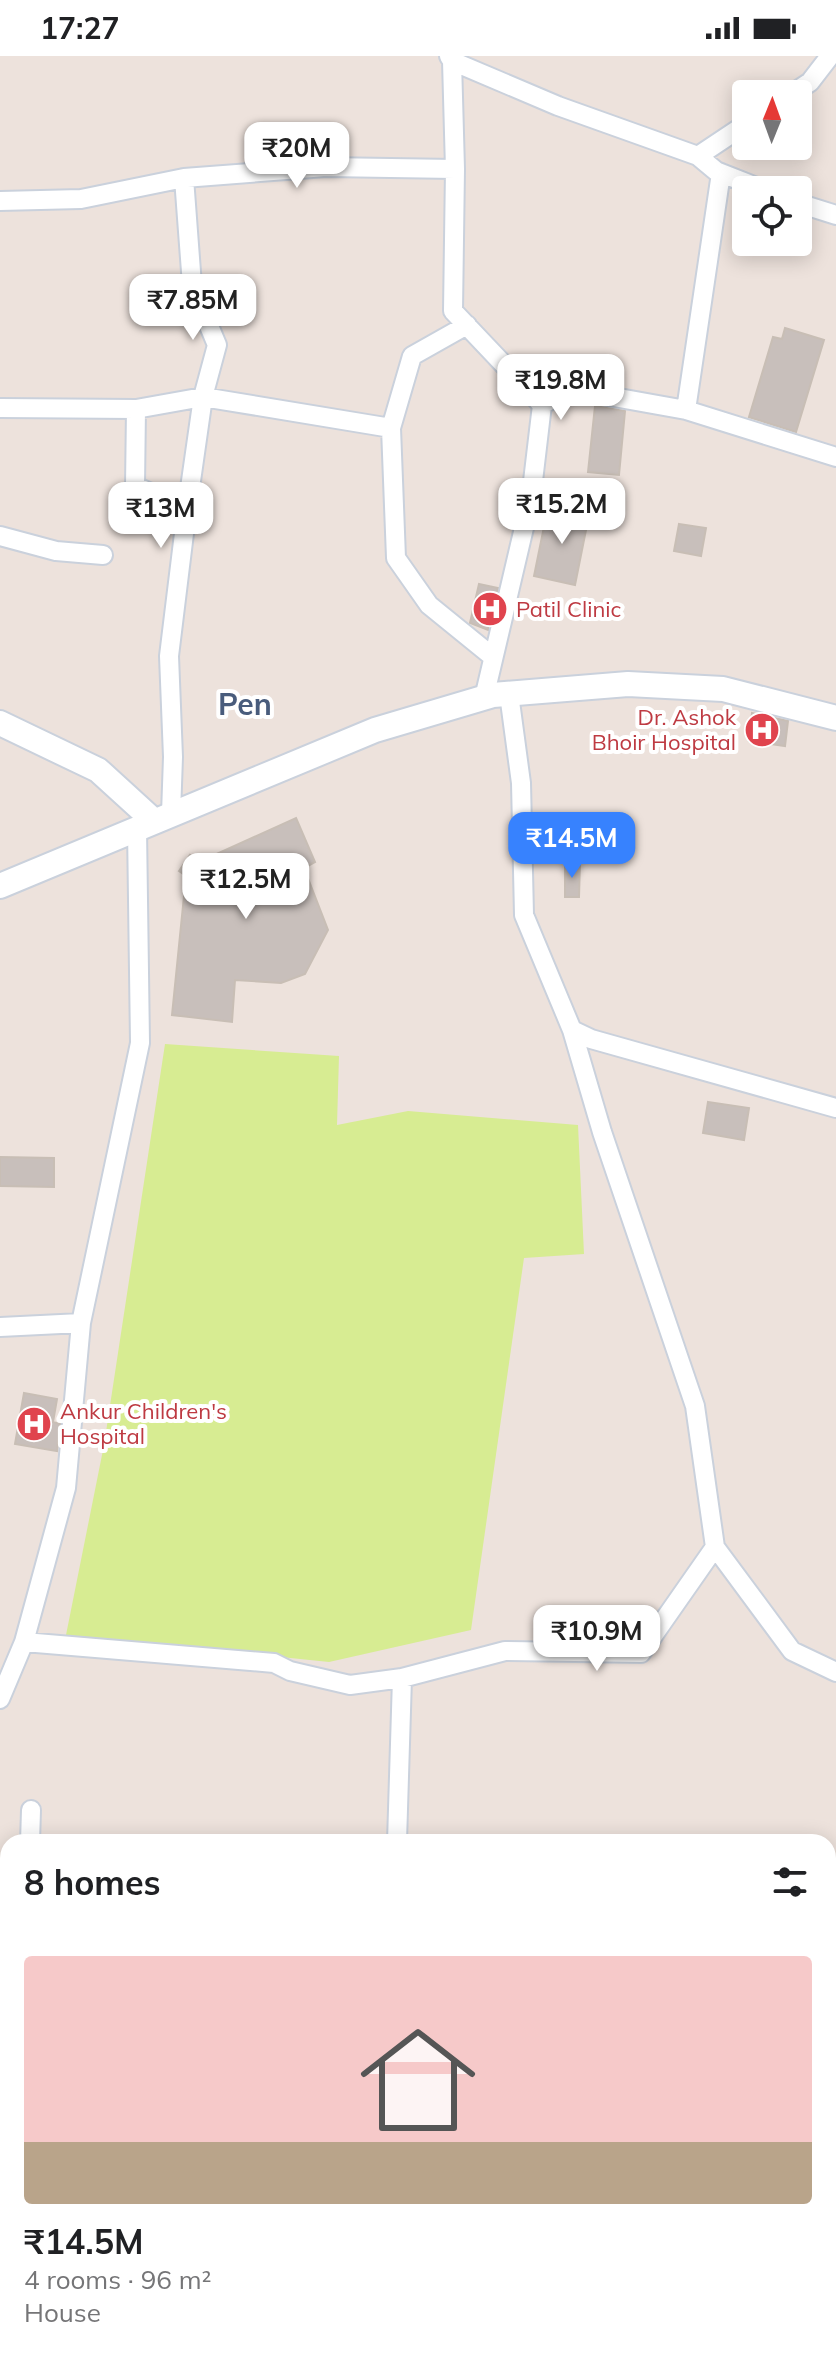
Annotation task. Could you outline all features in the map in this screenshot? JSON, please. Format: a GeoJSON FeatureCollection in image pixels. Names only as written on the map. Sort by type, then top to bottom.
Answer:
{"type":"FeatureCollection","features":[{"type":"Feature","properties":{"kind":"main road"},"geometry":{"type":"LineString","coordinates":[[0,886],[375,730],[484,698],[628,684],[723,689],[836,718]]}},
{"type":"Feature","properties":{"kind":"main road"},"geometry":{"type":"LineString","coordinates":[[0,723],[98,770],[154,821]]}},
{"type":"Feature","properties":{"kind":"street"},"geometry":{"type":"LineString","coordinates":[[812,80],[830,56]]}},
{"type":"Feature","properties":{"kind":"street"},"geometry":{"type":"LineString","coordinates":[[484,698],[531,498],[542,405],[453,311],[455,169],[450,58],[558,106],[698,156],[732,177]]}},
{"type":"Feature","properties":{"kind":"street"},"geometry":{"type":"LineString","coordinates":[[698,156],[732,133]]}},
{"type":"Feature","properties":{"kind":"street"},"geometry":{"type":"LineString","coordinates":[[0,201],[81,199],[184,178],[326,167],[455,169]]}},
{"type":"Feature","properties":{"kind":"street"},"geometry":{"type":"LineString","coordinates":[[686,410],[721,173]]}},
{"type":"Feature","properties":{"kind":"street"},"geometry":{"type":"LineString","coordinates":[[0,1699],[24,1642],[66,1488],[81,1323],[140,1043],[154,821],[173,757],[169,656],[203,397],[217,345],[192,285],[184,178]]}},
{"type":"Feature","properties":{"kind":"street"},"geometry":{"type":"LineString","coordinates":[[812,207],[836,215]]}},
{"type":"Feature","properties":{"kind":"street"},"geometry":{"type":"LineString","coordinates":[[467,325],[412,356],[391,428],[396,558],[429,605],[493,657]]}},
{"type":"Feature","properties":{"kind":"street"},"geometry":{"type":"LineString","coordinates":[[542,405],[569,389],[686,410],[836,457]]}},
{"type":"Feature","properties":{"kind":"street"},"geometry":{"type":"LineString","coordinates":[[0,408],[136,409],[203,397],[391,428]]}},
{"type":"Feature","properties":{"kind":"street"},"geometry":{"type":"LineString","coordinates":[[136,409],[135,486],[187,509]]}},
{"type":"Feature","properties":{"kind":"street"},"geometry":{"type":"LineString","coordinates":[[0,536],[56,551],[103,555]]}},
{"type":"Feature","properties":{"kind":"street"},"geometry":{"type":"LineString","coordinates":[[509,694],[521,783],[524,915],[572,1030],[602,1132],[695,1406],[715,1547],[792,1651],[836,1672]]}},
{"type":"Feature","properties":{"kind":"street"},"geometry":{"type":"LineString","coordinates":[[572,1030],[591,1039],[836,1108]]}},
{"type":"Feature","properties":{"kind":"street"},"geometry":{"type":"LineString","coordinates":[[0,1327],[81,1323]]}},
{"type":"Feature","properties":{"kind":"street"},"geometry":{"type":"LineString","coordinates":[[24,1642],[274,1663],[290,1671],[350,1685],[402,1678],[505,1651],[641,1653],[715,1547]]}},
{"type":"Feature","properties":{"kind":"street"},"geometry":{"type":"LineString","coordinates":[[397,1834],[402,1678]]}},
{"type":"Feature","properties":{"kind":"street"},"geometry":{"type":"LineString","coordinates":[[30,1834],[31,1810]]}},
{"type":"Feature","properties":{"kind":"green space"},"geometry":{"type":"Polygon","coordinates":[[[165,1044],[339,1056],[337,1125],[408,1111],[578,1125],[584,1254],[524,1258],[471,1630],[329,1662],[66,1635],[104,1445],[165,1044]]]}},
{"type":"Feature","properties":{"kind":"building"},"geometry":{"type":"Polygon","coordinates":[[[785,328],[824,340],[796,432],[749,417],[773,337],[782,339],[785,328]]]}},
{"type":"Feature","properties":{"kind":"building"},"geometry":{"type":"Polygon","coordinates":[[[595,406],[625,411],[619,475],[588,472],[595,406]]]}},
{"type":"Feature","properties":{"kind":"building"},"geometry":{"type":"Polygon","coordinates":[[[548,507],[589,515],[575,585],[534,576],[548,507]]]}},
{"type":"Feature","properties":{"kind":"building"},"geometry":{"type":"Polygon","coordinates":[[[679,524],[706,528],[701,556],[674,551],[679,524]]]}},
{"type":"Feature","properties":{"kind":"building"},"geometry":{"type":"Polygon","coordinates":[[[479,584],[498,588],[488,630],[470,623],[479,584]]]}},
{"type":"Feature","properties":{"kind":"building"},"geometry":{"type":"Polygon","coordinates":[[[752,713],[788,721],[785,746],[749,741],[752,713]]]}},
{"type":"Feature","properties":{"kind":"building"},"geometry":{"type":"Polygon","coordinates":[[[296,818],[315,862],[304,868],[328,930],[305,974],[281,983],[235,980],[232,1022],[172,1015],[186,876],[179,871],[190,855],[199,862],[296,818]]]}},
{"type":"Feature","properties":{"kind":"building"},"geometry":{"type":"Polygon","coordinates":[[[565,863],[580,863],[579,897],[565,897],[565,863]]]}},
{"type":"Feature","properties":{"kind":"building"},"geometry":{"type":"Polygon","coordinates":[[[708,1102],[749,1108],[744,1140],[703,1133],[708,1102]]]}},
{"type":"Feature","properties":{"kind":"building"},"geometry":{"type":"Polygon","coordinates":[[[0,1157],[54,1158],[54,1187],[0,1186],[0,1157]]]}},
{"type":"Feature","properties":{"kind":"building"},"geometry":{"type":"Polygon","coordinates":[[[24,1393],[57,1399],[53,1422],[60,1424],[57,1451],[15,1444],[24,1393]]]}},
{"type":"Feature","properties":{"kind":"place","name":"Patil Clinic"},"geometry":{"type":"Point","coordinates":[490,609]}},
{"type":"Feature","properties":{"kind":"place","name":"Dr. Ashok Bhoir Hospital"},"geometry":{"type":"Point","coordinates":[762,730]}},
{"type":"Feature","properties":{"kind":"place","name":"Ankur Children's Hospital"},"geometry":{"type":"Point","coordinates":[34,1424]}},
{"type":"Feature","properties":{"kind":"district","name":"Pen"},"geometry":{"type":"Point","coordinates":[245,704]}}]}
